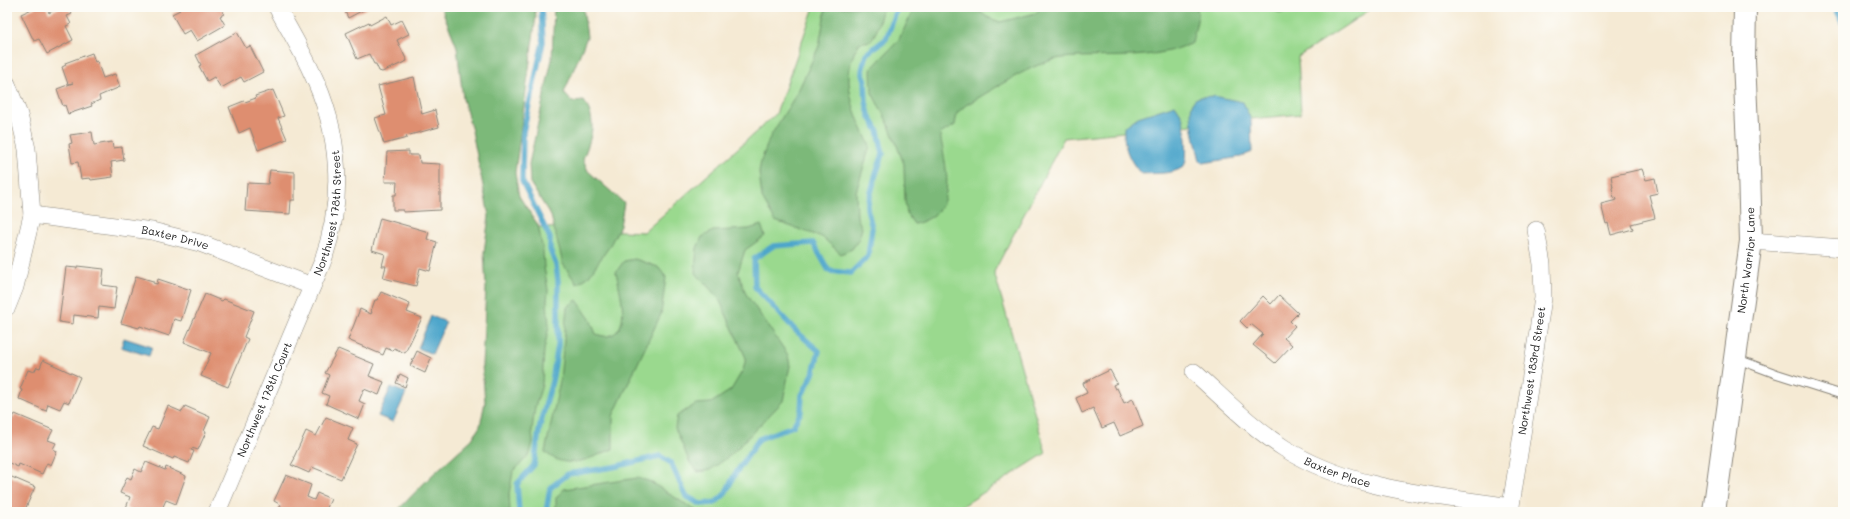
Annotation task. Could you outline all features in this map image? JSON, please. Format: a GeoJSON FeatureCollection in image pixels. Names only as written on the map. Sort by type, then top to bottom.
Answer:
{"type":"FeatureCollection","features":[{"type":"Feature","properties":{"kind":"street","name":"Northwest 178th Street"},"geometry":{"type":"LineString","coordinates":[[277,7],[312,72],[327,109],[336,149],[338,190],[333,226],[312,286]]}},
{"type":"Feature","properties":{"kind":"street","name":"North Warrior Lane"},"geometry":{"type":"LineString","coordinates":[[1714,512],[1751,241],[1744,61],[1745,7]]}},
{"type":"Feature","properties":{"kind":"street"},"geometry":{"type":"LineString","coordinates":[[7,84],[19,115],[27,148],[32,215],[15,287],[7,306]]}},
{"type":"Feature","properties":{"kind":"street","name":"Baxter Drive"},"geometry":{"type":"LineString","coordinates":[[32,215],[152,231],[200,243],[312,286]]}},
{"type":"Feature","properties":{"kind":"street","name":"Northwest 183rd Street"},"geometry":{"type":"LineString","coordinates":[[1511,510],[1543,298],[1542,264],[1536,230]]}},
{"type":"Feature","properties":{"kind":"street"},"geometry":{"type":"LineString","coordinates":[[1751,241],[1843,248]]}},
{"type":"Feature","properties":{"kind":"street","name":"Northwest 178th Court"},"geometry":{"type":"LineString","coordinates":[[217,512],[312,286]]}},
{"type":"Feature","properties":{"kind":"street","name":"Baxter Place"},"geometry":{"type":"LineString","coordinates":[[1194,372],[1244,418],[1284,448],[1328,471],[1358,482],[1511,510]]}},
{"type":"Feature","properties":{"kind":"lane"},"geometry":{"type":"LineString","coordinates":[[1734,358],[1777,374],[1843,394]]}},
{"type":"Feature","properties":{"kind":"green space"},"geometry":{"type":"Polygon","coordinates":[[[441,7],[534,7],[536,16],[515,173],[519,196],[538,225],[548,290],[547,301],[549,326],[544,350],[542,385],[535,407],[532,430],[533,442],[530,454],[513,472],[509,494],[510,512],[396,512],[431,476],[472,439],[480,426],[485,402],[482,365],[486,288],[484,252],[489,216],[472,131],[463,99],[457,47],[441,7]]]}},
{"type":"Feature","properties":{"kind":"green space"},"geometry":{"type":"Polygon","coordinates":[[[554,7],[583,7],[587,37],[564,93],[572,102],[584,101],[591,116],[591,137],[583,159],[588,171],[624,203],[620,226],[609,247],[588,277],[577,284],[563,264],[551,216],[530,183],[529,164],[552,59],[554,7]]]}},
{"type":"Feature","properties":{"kind":"green space"},"geometry":{"type":"Polygon","coordinates":[[[814,7],[1374,7],[1298,57],[1301,114],[1064,138],[994,272],[1046,453],[953,512],[447,512],[490,411],[534,227],[644,232],[776,114],[814,7]]]}},
{"type":"Feature","properties":{"kind":"green space"},"geometry":{"type":"Polygon","coordinates":[[[826,7],[883,7],[877,30],[871,41],[859,43],[853,56],[850,70],[849,82],[854,108],[870,146],[856,192],[857,217],[862,228],[859,239],[852,249],[841,254],[822,237],[775,221],[762,198],[759,172],[761,161],[770,137],[797,93],[819,46],[826,7]]]}},
{"type":"Feature","properties":{"kind":"green space"},"geometry":{"type":"Polygon","coordinates":[[[915,7],[973,7],[987,17],[1000,22],[1036,13],[1042,7],[1197,7],[1198,16],[1192,43],[1160,53],[1128,56],[1062,58],[1051,61],[1026,71],[966,105],[957,113],[955,125],[940,134],[947,175],[944,200],[938,210],[929,219],[914,224],[907,214],[905,201],[904,164],[888,123],[872,93],[871,69],[898,41],[915,7]]]}},
{"type":"Feature","properties":{"kind":"green space"},"geometry":{"type":"Polygon","coordinates":[[[1265,7],[1305,7],[1281,13],[1265,7]]]}},
{"type":"Feature","properties":{"kind":"green space"},"geometry":{"type":"Polygon","coordinates":[[[761,225],[765,236],[745,250],[738,272],[746,294],[788,355],[790,366],[783,401],[731,455],[710,470],[698,472],[690,463],[675,428],[677,416],[696,404],[711,403],[731,390],[743,370],[746,358],[719,299],[695,272],[697,248],[702,237],[713,231],[749,229],[761,225]]]}},
{"type":"Feature","properties":{"kind":"green space"},"geometry":{"type":"Polygon","coordinates":[[[635,259],[658,267],[666,277],[661,314],[613,416],[613,449],[579,461],[570,462],[553,458],[545,452],[560,381],[567,307],[577,300],[590,319],[596,334],[607,336],[616,333],[622,318],[622,308],[616,272],[624,261],[635,259]]]}},
{"type":"Feature","properties":{"kind":"green space"},"geometry":{"type":"Polygon","coordinates":[[[637,478],[649,481],[698,512],[556,512],[556,498],[564,489],[637,478]]]}},
{"type":"Feature","properties":{"kind":"water"},"geometry":{"type":"Polygon","coordinates":[[[1213,96],[1243,102],[1251,120],[1252,152],[1241,157],[1203,163],[1200,161],[1192,127],[1191,109],[1193,102],[1197,98],[1213,96]]]}},
{"type":"Feature","properties":{"kind":"water"},"geometry":{"type":"Polygon","coordinates":[[[1175,105],[1182,116],[1184,126],[1187,150],[1185,163],[1179,170],[1163,173],[1141,174],[1127,152],[1124,140],[1124,127],[1138,117],[1175,105]]]}},
{"type":"Feature","properties":{"kind":"water"},"geometry":{"type":"Polygon","coordinates":[[[431,316],[446,322],[432,354],[418,348],[431,316]]]}},
{"type":"Feature","properties":{"kind":"water"},"geometry":{"type":"Polygon","coordinates":[[[124,338],[152,347],[149,356],[121,347],[124,338]]]}},
{"type":"Feature","properties":{"kind":"water"},"geometry":{"type":"Polygon","coordinates":[[[391,387],[406,393],[393,422],[378,416],[391,387]]]}},
{"type":"Feature","properties":{"kind":"building"},"geometry":{"type":"Polygon","coordinates":[[[36,7],[46,7],[49,13],[60,7],[68,7],[72,14],[67,16],[71,24],[66,26],[73,40],[47,54],[39,39],[34,41],[21,14],[36,7]]]}},
{"type":"Feature","properties":{"kind":"building"},"geometry":{"type":"Polygon","coordinates":[[[178,7],[221,7],[224,14],[220,16],[225,25],[197,41],[190,30],[183,34],[172,14],[180,10],[178,7]]]}},
{"type":"Feature","properties":{"kind":"building"},"geometry":{"type":"Polygon","coordinates":[[[343,7],[369,7],[348,18],[343,7]]]}},
{"type":"Feature","properties":{"kind":"building"},"geometry":{"type":"Polygon","coordinates":[[[387,16],[391,25],[402,20],[409,34],[397,40],[407,61],[382,72],[379,71],[369,54],[357,59],[346,33],[369,22],[370,25],[387,16]]]}},
{"type":"Feature","properties":{"kind":"building"},"geometry":{"type":"Polygon","coordinates":[[[237,32],[246,48],[250,46],[263,72],[244,82],[241,77],[221,88],[214,77],[207,81],[199,66],[201,65],[196,55],[237,32]]]}},
{"type":"Feature","properties":{"kind":"building"},"geometry":{"type":"Polygon","coordinates":[[[92,53],[95,62],[97,61],[103,78],[115,74],[120,87],[99,96],[100,100],[91,104],[92,106],[68,114],[65,105],[63,106],[57,89],[73,83],[68,84],[62,67],[66,65],[65,63],[92,53]]]}},
{"type":"Feature","properties":{"kind":"building"},"geometry":{"type":"Polygon","coordinates":[[[414,77],[422,114],[435,110],[439,127],[384,144],[375,118],[386,115],[378,86],[414,77]]]}},
{"type":"Feature","properties":{"kind":"building"},"geometry":{"type":"Polygon","coordinates":[[[273,90],[284,116],[278,118],[287,139],[258,150],[250,128],[239,133],[229,107],[256,98],[255,96],[273,90]]]}},
{"type":"Feature","properties":{"kind":"building"},"geometry":{"type":"Polygon","coordinates":[[[92,132],[94,145],[112,142],[113,148],[122,147],[124,160],[111,162],[113,177],[91,180],[90,178],[81,179],[78,162],[72,163],[69,144],[72,143],[70,135],[92,132]]]}},
{"type":"Feature","properties":{"kind":"building"},"geometry":{"type":"Polygon","coordinates":[[[409,151],[409,155],[419,155],[420,163],[440,164],[440,210],[403,212],[403,210],[393,210],[393,195],[396,195],[397,182],[385,182],[387,152],[409,151]]]}},
{"type":"Feature","properties":{"kind":"building"},"geometry":{"type":"Polygon","coordinates":[[[1642,169],[1646,180],[1655,178],[1658,193],[1649,195],[1655,218],[1631,224],[1633,229],[1611,235],[1608,223],[1606,224],[1601,204],[1617,200],[1616,197],[1614,198],[1611,176],[1642,169]]]}},
{"type":"Feature","properties":{"kind":"building"},"geometry":{"type":"Polygon","coordinates":[[[270,170],[295,172],[295,200],[291,200],[290,214],[245,211],[247,183],[268,184],[270,170]]]}},
{"type":"Feature","properties":{"kind":"building"},"geometry":{"type":"Polygon","coordinates":[[[380,218],[429,232],[427,239],[437,242],[430,271],[420,268],[416,286],[383,278],[386,266],[382,266],[385,254],[372,250],[380,218]]]}},
{"type":"Feature","properties":{"kind":"building"},"geometry":{"type":"Polygon","coordinates":[[[77,266],[104,269],[102,285],[117,287],[114,309],[99,307],[98,318],[74,315],[73,324],[59,322],[66,267],[77,268],[77,266]]]}},
{"type":"Feature","properties":{"kind":"building"},"geometry":{"type":"Polygon","coordinates":[[[136,276],[153,281],[153,283],[157,284],[158,279],[191,290],[181,321],[174,319],[169,336],[140,326],[139,328],[121,323],[136,276]]]}},
{"type":"Feature","properties":{"kind":"building"},"geometry":{"type":"Polygon","coordinates":[[[381,292],[410,304],[407,312],[422,318],[405,353],[394,348],[393,351],[386,348],[383,355],[348,340],[360,309],[371,314],[375,300],[377,300],[381,292]]]}},
{"type":"Feature","properties":{"kind":"building"},"geometry":{"type":"Polygon","coordinates":[[[205,294],[222,301],[224,299],[254,311],[244,337],[248,339],[228,387],[201,376],[211,353],[184,342],[205,294]]]}},
{"type":"Feature","properties":{"kind":"building"},"geometry":{"type":"Polygon","coordinates":[[[1279,295],[1298,313],[1290,321],[1295,326],[1284,338],[1292,345],[1275,363],[1253,345],[1263,334],[1251,324],[1247,328],[1240,321],[1263,296],[1271,304],[1279,295]]]}},
{"type":"Feature","properties":{"kind":"building"},"geometry":{"type":"Polygon","coordinates":[[[338,349],[374,364],[369,376],[384,382],[379,395],[364,389],[359,401],[365,404],[359,419],[326,404],[329,396],[322,393],[329,375],[325,373],[338,349]]]}},
{"type":"Feature","properties":{"kind":"building"},"geometry":{"type":"Polygon","coordinates":[[[417,351],[431,358],[425,373],[410,366],[417,351]]]}},
{"type":"Feature","properties":{"kind":"building"},"geometry":{"type":"Polygon","coordinates":[[[43,360],[80,377],[69,403],[64,401],[60,409],[48,404],[46,411],[19,399],[22,390],[20,389],[28,370],[34,372],[37,367],[40,368],[43,360]]]}},
{"type":"Feature","properties":{"kind":"building"},"geometry":{"type":"Polygon","coordinates":[[[1110,370],[1117,383],[1113,385],[1115,389],[1117,388],[1124,403],[1133,399],[1143,426],[1120,436],[1114,423],[1102,428],[1093,408],[1082,413],[1076,398],[1087,393],[1083,383],[1110,370]]]}},
{"type":"Feature","properties":{"kind":"building"},"geometry":{"type":"Polygon","coordinates":[[[400,374],[408,378],[405,387],[396,383],[400,374]]]}},
{"type":"Feature","properties":{"kind":"building"},"geometry":{"type":"Polygon","coordinates":[[[168,406],[182,412],[185,406],[210,417],[204,431],[206,432],[198,450],[192,448],[191,450],[194,451],[189,463],[174,457],[173,459],[143,446],[152,427],[158,429],[168,406]]]}},
{"type":"Feature","properties":{"kind":"building"},"geometry":{"type":"Polygon","coordinates":[[[15,414],[53,430],[48,440],[56,443],[53,449],[57,451],[51,465],[47,463],[42,474],[19,464],[18,467],[7,462],[7,429],[15,414]]]}},
{"type":"Feature","properties":{"kind":"building"},"geometry":{"type":"Polygon","coordinates":[[[326,417],[353,428],[348,440],[357,444],[341,479],[312,467],[309,473],[291,465],[306,431],[316,436],[326,417]]]}},
{"type":"Feature","properties":{"kind":"building"},"geometry":{"type":"Polygon","coordinates":[[[146,462],[165,470],[166,467],[186,476],[176,504],[166,500],[161,511],[159,510],[158,512],[134,512],[126,508],[130,497],[120,493],[127,477],[131,479],[135,469],[141,472],[146,462]]]}},
{"type":"Feature","properties":{"kind":"building"},"geometry":{"type":"Polygon","coordinates":[[[7,475],[35,487],[24,512],[7,512],[7,475]]]}},
{"type":"Feature","properties":{"kind":"building"},"geometry":{"type":"Polygon","coordinates":[[[286,475],[311,485],[307,497],[314,500],[317,493],[331,499],[325,512],[277,512],[281,505],[274,501],[286,475]]]}},
{"type":"Feature","properties":{"kind":"waterway"},"geometry":{"type":"LineString","coordinates":[[519,512],[517,484],[534,465],[540,425],[552,381],[558,345],[558,281],[556,265],[550,250],[550,238],[522,181],[523,132],[543,42],[541,7]]}},
{"type":"Feature","properties":{"kind":"waterway"},"geometry":{"type":"LineString","coordinates":[[546,512],[550,488],[568,474],[613,467],[660,456],[671,463],[686,496],[700,504],[715,503],[725,494],[734,476],[759,439],[793,426],[801,412],[802,395],[813,374],[819,351],[796,331],[755,287],[754,259],[773,246],[813,243],[829,271],[851,273],[868,256],[872,228],[867,208],[883,154],[878,131],[869,115],[866,102],[865,80],[862,71],[866,54],[886,39],[898,7]]}},
{"type":"Feature","properties":{"kind":"waterway"},"geometry":{"type":"LineString","coordinates":[[1834,7],[1843,24]]}}]}
